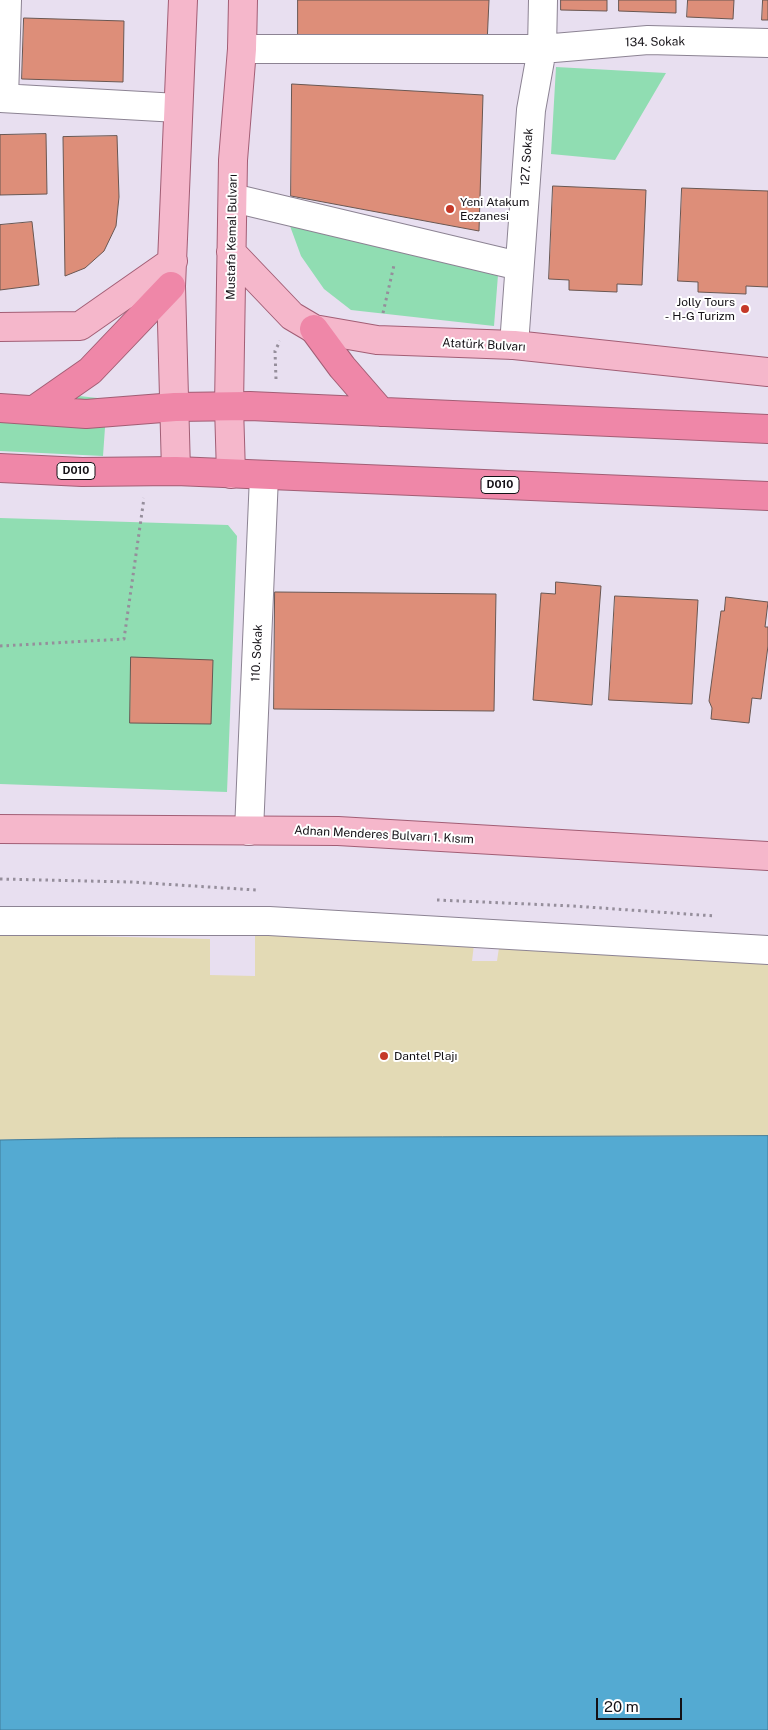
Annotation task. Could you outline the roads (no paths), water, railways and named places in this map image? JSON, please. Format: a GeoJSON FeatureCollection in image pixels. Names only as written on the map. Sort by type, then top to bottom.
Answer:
{"type":"FeatureCollection","features":[{"type":"Feature","properties":{"kind":"highway"},"geometry":{"type":"LineString","coordinates":[[34,410],[90,371],[172,274]]}},
{"type":"Feature","properties":{"kind":"highway"},"geometry":{"type":"LineString","coordinates":[[314,329],[342,368],[380,412]]}},
{"type":"Feature","properties":{"kind":"highway"},"geometry":{"type":"LineString","coordinates":[[0,408],[86,414],[127,409],[240,406],[768,429]]}},
{"type":"Feature","properties":{"kind":"highway","name":"D010"},"geometry":{"type":"LineString","coordinates":[[0,468],[82,472],[164,471],[768,496]]}},
{"type":"Feature","properties":{"kind":"main road"},"geometry":{"type":"LineString","coordinates":[[164,471],[174,407],[172,274],[183,0]]}},
{"type":"Feature","properties":{"kind":"main road","name":"Mustafa Kemal Bulvarı"},"geometry":{"type":"LineString","coordinates":[[231,474],[240,406],[232,252],[233,160],[242,49],[243,0]]}},
{"type":"Feature","properties":{"kind":"main road","name":"Atatürk Bulvarı"},"geometry":{"type":"LineString","coordinates":[[232,252],[292,316],[314,329],[377,340],[514,345],[768,372]]}},
{"type":"Feature","properties":{"kind":"main road"},"geometry":{"type":"LineString","coordinates":[[0,327],[80,326],[172,274]]}},
{"type":"Feature","properties":{"kind":"main road","name":"Adnan Menderes Bulvarı 1. Kısım"},"geometry":{"type":"LineString","coordinates":[[0,829],[338,831],[768,856]]}},
{"type":"Feature","properties":{"kind":"street"},"geometry":{"type":"LineString","coordinates":[[7,0],[2,98],[178,108]]}},
{"type":"Feature","properties":{"kind":"street","name":"127. Sokak"},"geometry":{"type":"LineString","coordinates":[[514,345],[530,110],[542,49],[543,0]]}},
{"type":"Feature","properties":{"kind":"street","name":"134. Sokak"},"geometry":{"type":"LineString","coordinates":[[242,49],[542,49],[648,40],[768,43]]}},
{"type":"Feature","properties":{"kind":"street"},"geometry":{"type":"LineString","coordinates":[[233,198],[519,266]]}},
{"type":"Feature","properties":{"kind":"street","name":"110. Sokak"},"geometry":{"type":"LineString","coordinates":[[249,830],[264,476]]}},
{"type":"Feature","properties":{"kind":"street"},"geometry":{"type":"LineString","coordinates":[[0,921],[268,921],[768,950]]}},
{"type":"Feature","properties":{"kind":"water"},"geometry":{"type":"Polygon","coordinates":[[[768,1136],[768,1730],[0,1730],[0,1140],[768,1136]]]}},
{"type":"Feature","properties":{"kind":"place","name":"Yeni Atakum Eczanesi"},"geometry":{"type":"Point","coordinates":[450,209]}},
{"type":"Feature","properties":{"kind":"place","name":"Jolly Tours - H-G Turizm"},"geometry":{"type":"Point","coordinates":[745,309]}},
{"type":"Feature","properties":{"kind":"place","name":"Dantel Plajı"},"geometry":{"type":"Point","coordinates":[384,1056]}}]}
